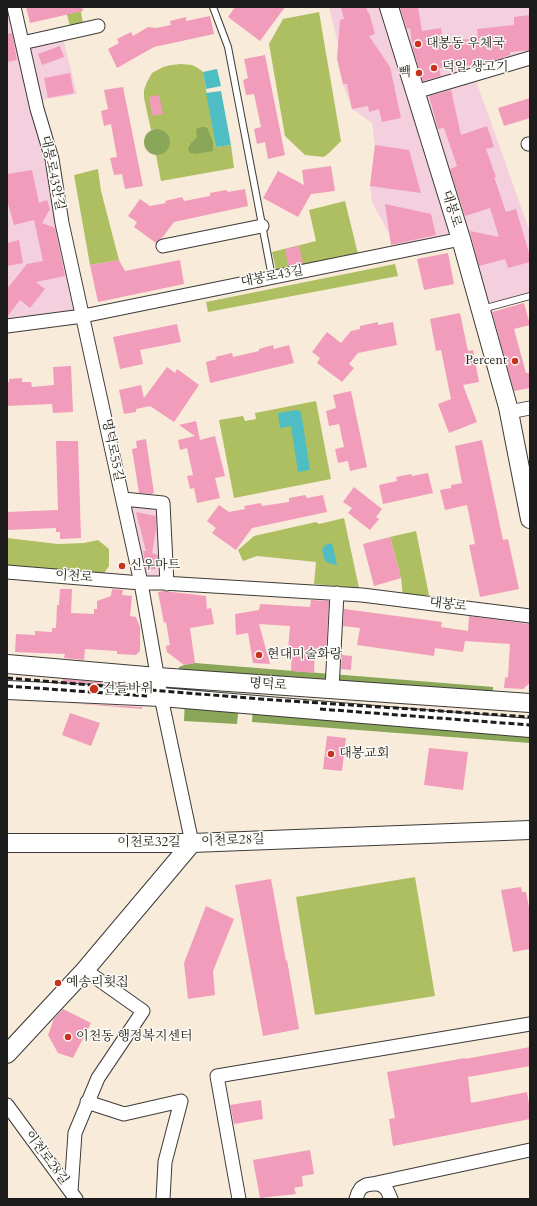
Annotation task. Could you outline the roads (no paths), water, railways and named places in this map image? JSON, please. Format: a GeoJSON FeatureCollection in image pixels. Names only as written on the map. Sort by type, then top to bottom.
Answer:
{"type":"FeatureCollection","features":[{"type":"Feature","properties":{"kind":"street","name":"대봉로43안길"},"geometry":{"type":"LineString","coordinates":[[14,7],[36,109],[52,159],[62,223],[83,316]]}},
{"type":"Feature","properties":{"kind":"street","name":"대봉로"},"geometry":{"type":"LineString","coordinates":[[389,7],[461,239],[509,412],[524,459],[530,519]]}},
{"type":"Feature","properties":{"kind":"street"},"geometry":{"type":"LineString","coordinates":[[22,43],[98,26]]}},
{"type":"Feature","properties":{"kind":"street"},"geometry":{"type":"LineString","coordinates":[[415,92],[530,58]]}},
{"type":"Feature","properties":{"kind":"street"},"geometry":{"type":"LineString","coordinates":[[163,246],[262,226]]}},
{"type":"Feature","properties":{"kind":"street","name":"대봉로43길"},"geometry":{"type":"LineString","coordinates":[[7,326],[83,316],[461,239]]}},
{"type":"Feature","properties":{"kind":"street","name":"명덕로55길"},"geometry":{"type":"LineString","coordinates":[[83,316],[142,583],[161,697]]}},
{"type":"Feature","properties":{"kind":"street"},"geometry":{"type":"LineString","coordinates":[[509,412],[530,408]]}},
{"type":"Feature","properties":{"kind":"street"},"geometry":{"type":"LineString","coordinates":[[123,499],[163,503],[167,584]]}},
{"type":"Feature","properties":{"kind":"street","name":"이천로"},"geometry":{"type":"LineString","coordinates":[[7,572],[142,583]]}},
{"type":"Feature","properties":{"kind":"street"},"geometry":{"type":"LineString","coordinates":[[142,583],[337,593],[332,689]]}},
{"type":"Feature","properties":{"kind":"street","name":"대봉로"},"geometry":{"type":"LineString","coordinates":[[337,593],[365,595],[530,616]]}},
{"type":"Feature","properties":{"kind":"street","name":"명덕로"},"geometry":{"type":"LineString","coordinates":[[7,664],[157,677],[530,703]]}},
{"type":"Feature","properties":{"kind":"street","name":"명덕로"},"geometry":{"type":"LineString","coordinates":[[7,690],[161,697],[530,728]]}},
{"type":"Feature","properties":{"kind":"street","name":"이천로32길"},"geometry":{"type":"LineString","coordinates":[[7,843],[192,843],[161,697]]}},
{"type":"Feature","properties":{"kind":"street","name":"이천로28길"},"geometry":{"type":"LineString","coordinates":[[7,1054],[85,970],[192,843],[530,830]]}},
{"type":"Feature","properties":{"kind":"street","name":"이천로28길"},"geometry":{"type":"LineString","coordinates":[[73,1195],[75,1133],[98,1078],[143,1011],[85,970]]}},
{"type":"Feature","properties":{"kind":"street"},"geometry":{"type":"LineString","coordinates":[[239,1199],[217,1076],[530,1024]]}},
{"type":"Feature","properties":{"kind":"street"},"geometry":{"type":"LineString","coordinates":[[87,1102],[124,1114],[181,1101],[165,1162],[163,1199]]}},
{"type":"Feature","properties":{"kind":"street","name":"이천로28길"},"geometry":{"type":"LineString","coordinates":[[7,1105],[73,1195]]}},
{"type":"Feature","properties":{"kind":"street"},"geometry":{"type":"LineString","coordinates":[[356,1199],[361,1188],[366,1185],[530,1150]]}},
{"type":"Feature","properties":{"kind":"street"},"geometry":{"type":"LineString","coordinates":[[372,1184],[383,1186],[387,1190],[391,1199]]}},
{"type":"Feature","properties":{"kind":"lane"},"geometry":{"type":"LineString","coordinates":[[213,7],[228,47],[272,277]]}},
{"type":"Feature","properties":{"kind":"lane"},"geometry":{"type":"LineString","coordinates":[[481,310],[530,296]]}},
{"type":"Feature","properties":{"kind":"water"},"geometry":{"type":"Polygon","coordinates":[[[217,69],[221,86],[206,89],[203,72],[217,69]]]}},
{"type":"Feature","properties":{"kind":"water"},"geometry":{"type":"Polygon","coordinates":[[[221,91],[231,145],[216,147],[206,93],[221,91]]]}},
{"type":"Feature","properties":{"kind":"water"},"geometry":{"type":"Polygon","coordinates":[[[297,410],[301,412],[310,470],[298,472],[291,426],[280,428],[278,413],[297,410]]]}},
{"type":"Feature","properties":{"kind":"water"},"geometry":{"type":"Polygon","coordinates":[[[332,543],[337,565],[325,561],[322,550],[325,545],[332,543]]]}},
{"type":"Feature","properties":{"kind":"railway"},"geometry":{"type":"LineString","coordinates":[[7,678],[260,699],[530,717]]}},
{"type":"Feature","properties":{"kind":"railway"},"geometry":{"type":"LineString","coordinates":[[7,686],[147,696]]}},
{"type":"Feature","properties":{"kind":"railway"},"geometry":{"type":"LineString","coordinates":[[320,709],[530,725]]}},
{"type":"Feature","properties":{"kind":"place","name":"대봉동 우체국"},"geometry":{"type":"Point","coordinates":[418,44]}},
{"type":"Feature","properties":{"kind":"place","name":"덕일 생고기"},"geometry":{"type":"Point","coordinates":[434,68]}},
{"type":"Feature","properties":{"kind":"place","name":"빽"},"geometry":{"type":"Point","coordinates":[419,73]}},
{"type":"Feature","properties":{"kind":"place","name":"Percent"},"geometry":{"type":"Point","coordinates":[515,361]}},
{"type":"Feature","properties":{"kind":"place","name":"신우마트"},"geometry":{"type":"Point","coordinates":[122,566]}},
{"type":"Feature","properties":{"kind":"place","name":"현대미술화랑"},"geometry":{"type":"Point","coordinates":[259,655]}},
{"type":"Feature","properties":{"kind":"place","name":"건들바위"},"geometry":{"type":"Point","coordinates":[94,689]}},
{"type":"Feature","properties":{"kind":"place","name":"대봉교회"},"geometry":{"type":"Point","coordinates":[331,754]}},
{"type":"Feature","properties":{"kind":"place","name":"예송리횟집"},"geometry":{"type":"Point","coordinates":[58,983]}},
{"type":"Feature","properties":{"kind":"place","name":"이천동 행정복지센터"},"geometry":{"type":"Point","coordinates":[68,1037]}}]}
